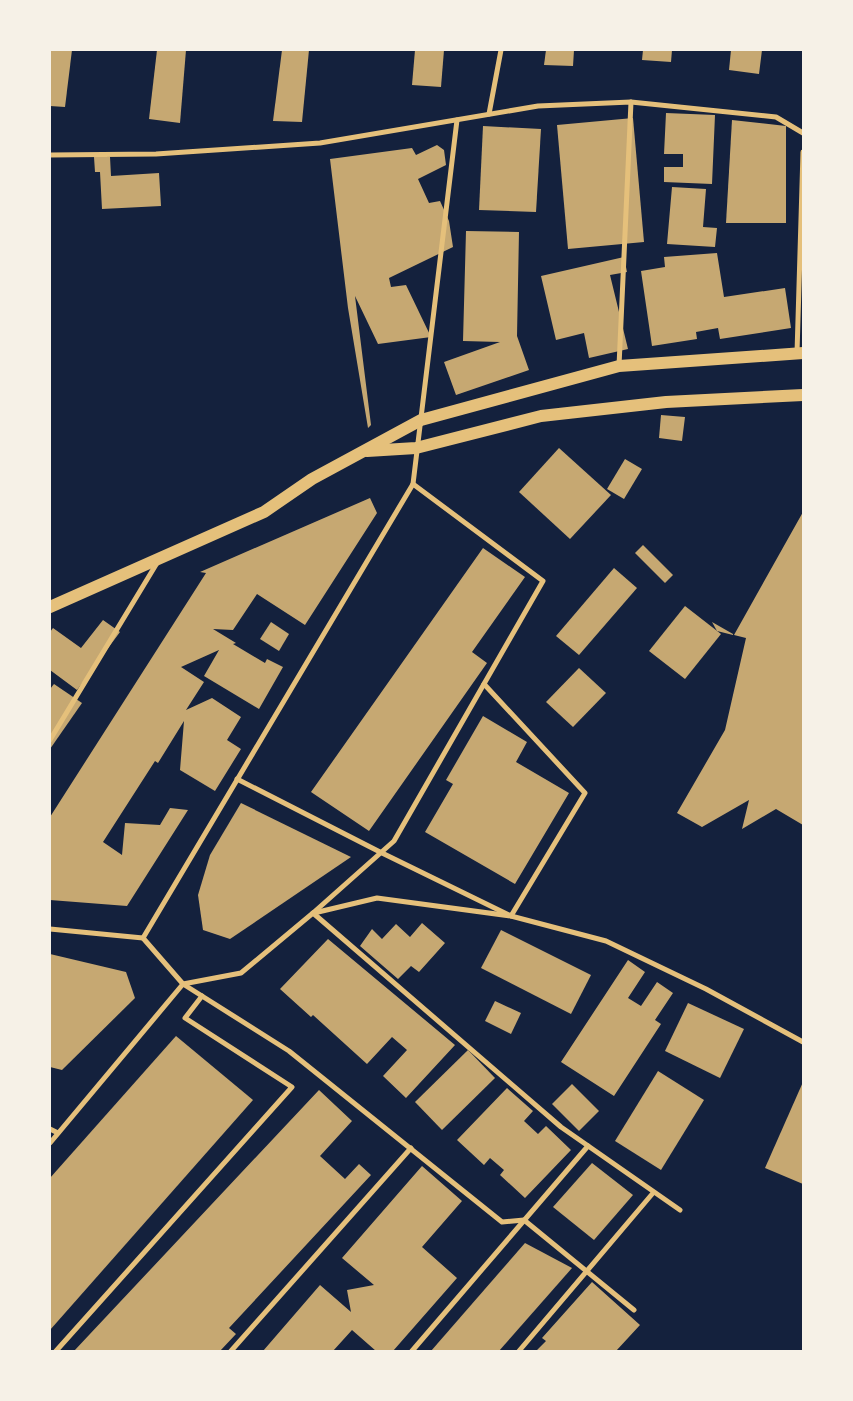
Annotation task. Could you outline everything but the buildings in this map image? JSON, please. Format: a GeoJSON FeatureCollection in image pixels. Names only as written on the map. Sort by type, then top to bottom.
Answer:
{"type":"FeatureCollection","features":[{"type":"Feature","properties":{"kind":"main road"},"geometry":{"type":"LineString","coordinates":[[50,607],[264,512],[312,479],[421,420],[619,366],[800,353]]}},
{"type":"Feature","properties":{"kind":"main road"},"geometry":{"type":"LineString","coordinates":[[364,451],[416,448],[541,416],[666,402],[803,395]]}},
{"type":"Feature","properties":{"kind":"street"},"geometry":{"type":"LineString","coordinates":[[489,114],[501,50]]}},
{"type":"Feature","properties":{"kind":"street"},"geometry":{"type":"LineString","coordinates":[[619,366],[631,102]]}},
{"type":"Feature","properties":{"kind":"street"},"geometry":{"type":"LineString","coordinates":[[50,155],[156,154],[320,143],[538,106],[631,102],[776,117],[803,133]]}},
{"type":"Feature","properties":{"kind":"street"},"geometry":{"type":"LineString","coordinates":[[143,938],[413,484],[457,120]]}},
{"type":"Feature","properties":{"kind":"street"},"geometry":{"type":"LineString","coordinates":[[800,353],[803,152]]}},
{"type":"Feature","properties":{"kind":"street"},"geometry":{"type":"LineString","coordinates":[[50,1143],[182,984],[241,974],[313,914],[394,841],[543,581],[413,484]]}},
{"type":"Feature","properties":{"kind":"street"},"geometry":{"type":"LineString","coordinates":[[50,740],[159,559]]}},
{"type":"Feature","properties":{"kind":"street"},"geometry":{"type":"LineString","coordinates":[[484,684],[585,794],[511,916]]}},
{"type":"Feature","properties":{"kind":"street"},"geometry":{"type":"LineString","coordinates":[[237,779],[511,916]]}},
{"type":"Feature","properties":{"kind":"street"},"geometry":{"type":"LineString","coordinates":[[313,914],[377,898],[511,916],[606,941],[706,989],[803,1042]]}},
{"type":"Feature","properties":{"kind":"street"},"geometry":{"type":"LineString","coordinates":[[313,914],[561,1127],[653,1193],[680,1210]]}},
{"type":"Feature","properties":{"kind":"street"},"geometry":{"type":"LineString","coordinates":[[50,929],[143,938],[182,984],[289,1051],[502,1222],[524,1220],[634,1310]]}},
{"type":"Feature","properties":{"kind":"street"},"geometry":{"type":"LineString","coordinates":[[56,1351],[292,1087],[185,1018],[202,996]]}},
{"type":"Feature","properties":{"kind":"street"},"geometry":{"type":"LineString","coordinates":[[50,1129],[58,1133]]}},
{"type":"Feature","properties":{"kind":"street"},"geometry":{"type":"LineString","coordinates":[[412,1351],[588,1146]]}},
{"type":"Feature","properties":{"kind":"street"},"geometry":{"type":"LineString","coordinates":[[230,1351],[411,1148]]}},
{"type":"Feature","properties":{"kind":"street"},"geometry":{"type":"LineString","coordinates":[[519,1351],[588,1272],[653,1193]]}}]}
